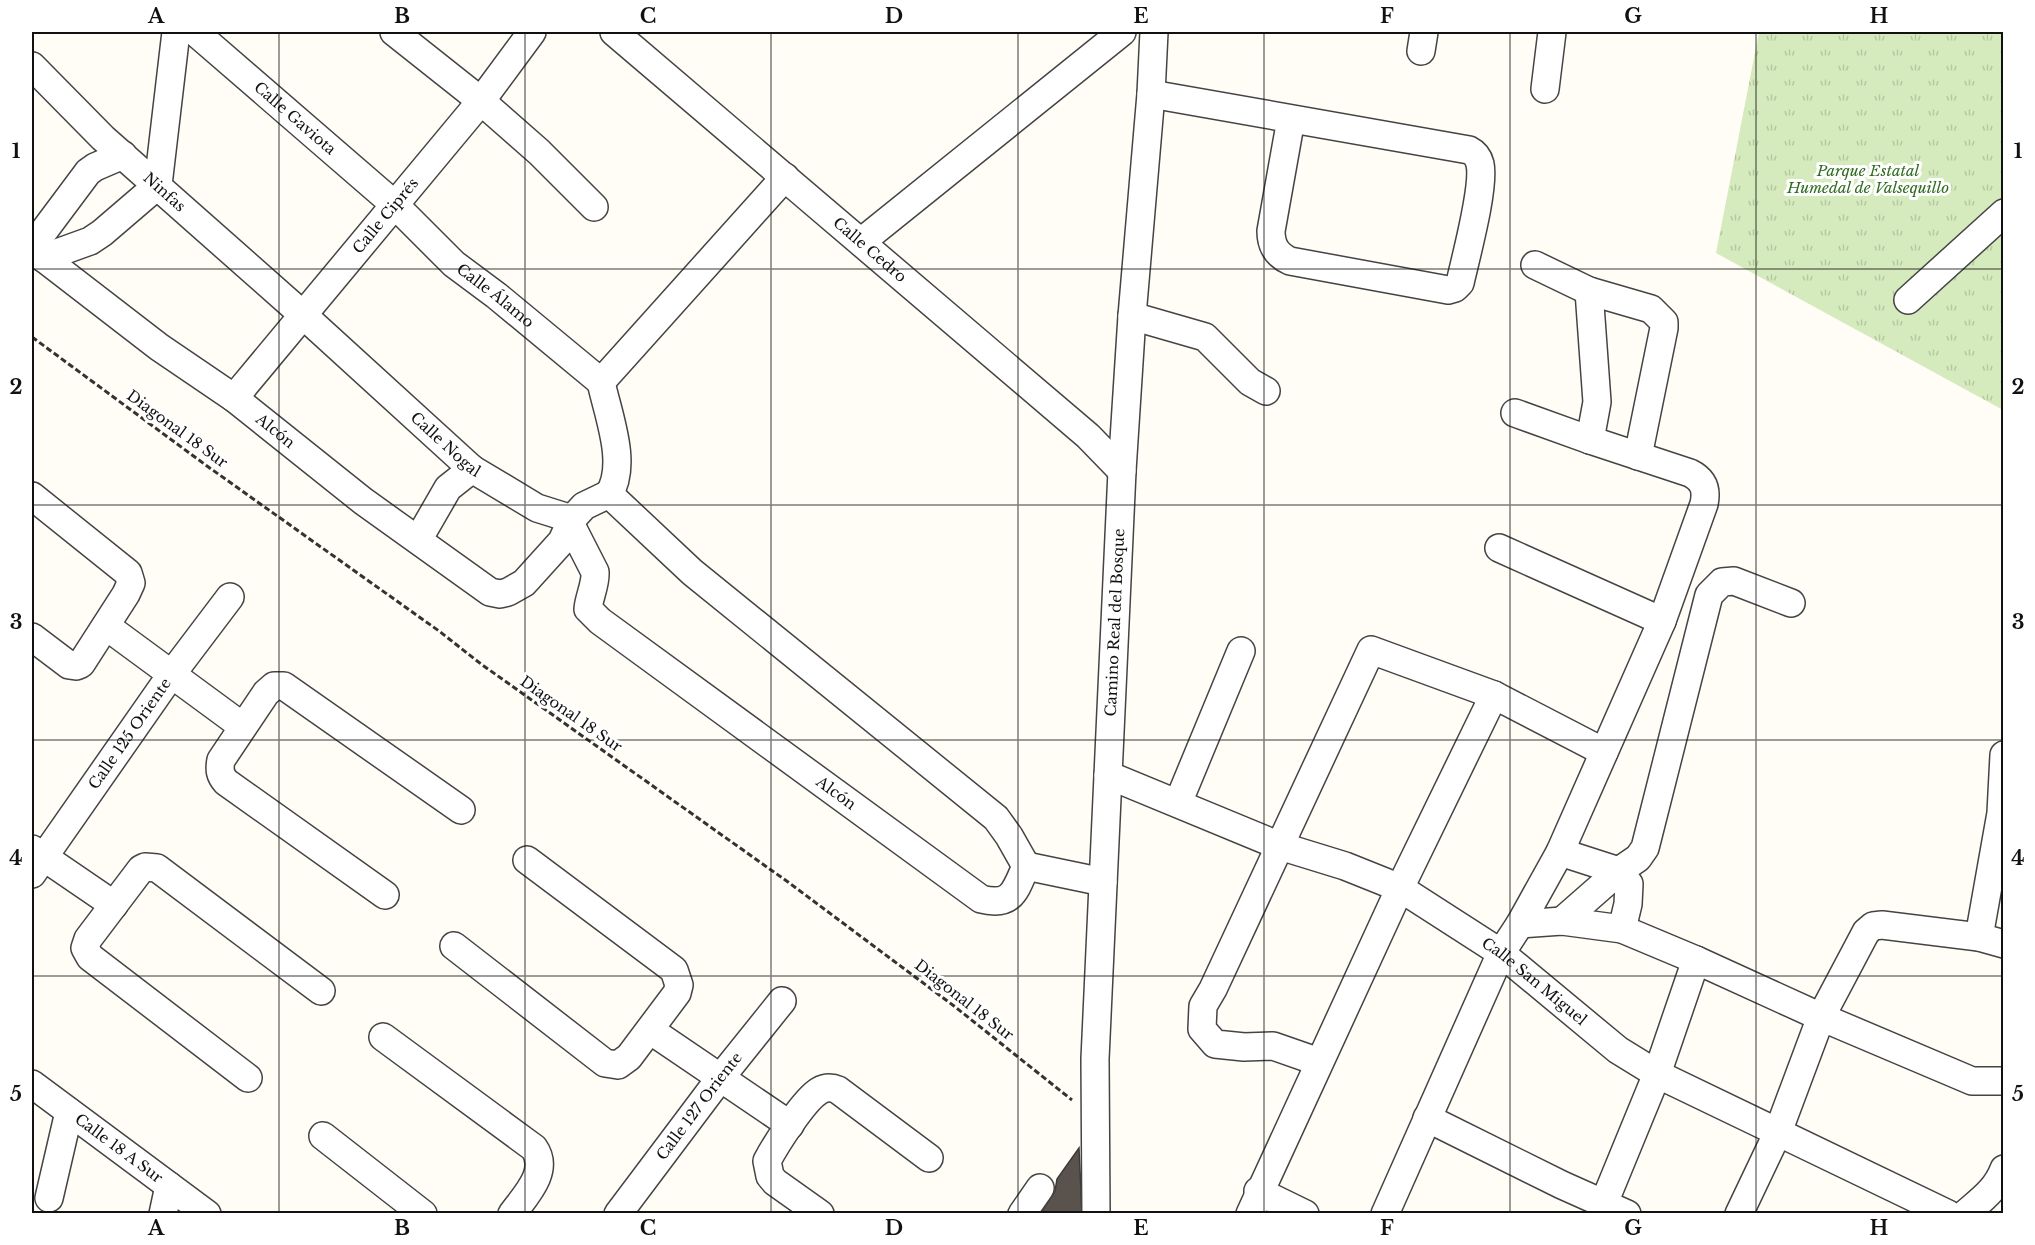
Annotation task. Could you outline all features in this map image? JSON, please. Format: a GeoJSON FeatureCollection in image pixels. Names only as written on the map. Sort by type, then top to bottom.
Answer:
{"type":"FeatureCollection","features":[{"type":"Feature","properties":{"kind":"street"},"geometry":{"type":"LineString","coordinates":[[35,251],[96,237],[158,185],[176,32]]}},
{"type":"Feature","properties":{"kind":"street","name":"Calle Gaviota"},"geometry":{"type":"LineString","coordinates":[[195,32],[395,205]]}},
{"type":"Feature","properties":{"kind":"street"},"geometry":{"type":"LineString","coordinates":[[393,32],[481,101],[539,152],[594,207]]}},
{"type":"Feature","properties":{"kind":"street","name":"Calle Ciprés"},"geometry":{"type":"LineString","coordinates":[[234,398],[481,101],[532,32]]}},
{"type":"Feature","properties":{"kind":"street","name":"Calle Cedro"},"geometry":{"type":"LineString","coordinates":[[614,32],[1088,436],[1122,471]]}},
{"type":"Feature","properties":{"kind":"street"},"geometry":{"type":"LineString","coordinates":[[861,242],[1122,32]]}},
{"type":"Feature","properties":{"kind":"street","name":"Camino Real del Bosque"},"geometry":{"type":"LineString","coordinates":[[1096,1214],[1095,1059],[1122,471],[1154,32]]}},
{"type":"Feature","properties":{"kind":"street"},"geometry":{"type":"LineString","coordinates":[[1545,89],[1552,32]]}},
{"type":"Feature","properties":{"kind":"street","name":"Ninfas"},"geometry":{"type":"LineString","coordinates":[[32,66],[123,155],[302,314]]}},
{"type":"Feature","properties":{"kind":"street"},"geometry":{"type":"LineString","coordinates":[[1151,94],[1469,150],[1476,154],[1480,161],[1481,171],[1479,191],[1460,283],[1448,290],[1290,261],[1280,256],[1271,241],[1271,231],[1291,119]]}},
{"type":"Feature","properties":{"kind":"street"},"geometry":{"type":"LineString","coordinates":[[35,251],[88,172],[95,166],[123,155]]}},
{"type":"Feature","properties":{"kind":"street"},"geometry":{"type":"LineString","coordinates":[[571,521],[584,506],[609,494],[615,484],[616,451],[601,382],[785,177]]}},
{"type":"Feature","properties":{"kind":"street","name":"Calle Álamo"},"geometry":{"type":"LineString","coordinates":[[395,205],[454,264],[497,296],[601,382]]}},
{"type":"Feature","properties":{"kind":"street"},"geometry":{"type":"LineString","coordinates":[[1908,300],[2004,213]]}},
{"type":"Feature","properties":{"kind":"street","name":"Alcón"},"geometry":{"type":"LineString","coordinates":[[35,251],[159,347],[234,398],[363,501],[490,592],[500,594],[508,592],[524,583],[562,541],[571,521]]}},
{"type":"Feature","properties":{"kind":"street"},"geometry":{"type":"LineString","coordinates":[[1534,265],[1589,291],[1651,309],[1664,322],[1638,456]]}},
{"type":"Feature","properties":{"kind":"street"},"geometry":{"type":"LineString","coordinates":[[1589,291],[1597,402],[1590,440]]}},
{"type":"Feature","properties":{"kind":"street","name":"Calle Nogal"},"geometry":{"type":"LineString","coordinates":[[302,314],[472,469],[537,508],[571,521]]}},
{"type":"Feature","properties":{"kind":"street"},"geometry":{"type":"LineString","coordinates":[[1132,316],[1205,337],[1250,382],[1266,391]]}},
{"type":"Feature","properties":{"kind":"street"},"geometry":{"type":"LineString","coordinates":[[1385,1214],[1501,953],[1560,852],[1662,621],[1706,493],[1698,477],[1515,413]]}},
{"type":"Feature","properties":{"kind":"street"},"geometry":{"type":"LineString","coordinates":[[418,540],[448,488],[472,469]]}},
{"type":"Feature","properties":{"kind":"street"},"geometry":{"type":"LineString","coordinates":[[609,494],[692,572],[996,818],[1026,866],[1103,882]]}},
{"type":"Feature","properties":{"kind":"street"},"geometry":{"type":"LineString","coordinates":[[32,496],[131,577],[129,589],[85,660],[76,666],[69,665],[32,637]]}},
{"type":"Feature","properties":{"kind":"street","name":"Alcón"},"geometry":{"type":"LineString","coordinates":[[571,521],[595,572],[596,579],[588,609],[600,621],[981,899],[994,902],[1006,900],[1014,893],[1026,866]]}},
{"type":"Feature","properties":{"kind":"street"},"geometry":{"type":"LineString","coordinates":[[1499,548],[1662,621]]}},
{"type":"Feature","properties":{"kind":"street"},"geometry":{"type":"LineString","coordinates":[[1562,921],[1619,871],[1638,858],[1645,848],[1709,595],[1722,582],[1734,581],[1791,603]]}},
{"type":"Feature","properties":{"kind":"street","name":"Calle 125 Oriente"},"geometry":{"type":"LineString","coordinates":[[35,860],[230,597]]}},
{"type":"Feature","properties":{"kind":"street"},"geometry":{"type":"LineString","coordinates":[[106,626],[242,726]]}},
{"type":"Feature","properties":{"kind":"street"},"geometry":{"type":"LineString","coordinates":[[1319,1062],[1274,1046],[1244,1047],[1215,1044],[1202,1029],[1203,1006],[1371,650],[1494,695],[1604,752]]}},
{"type":"Feature","properties":{"kind":"street"},"geometry":{"type":"LineString","coordinates":[[1178,803],[1241,651]]}},
{"type":"Feature","properties":{"kind":"street"},"geometry":{"type":"LineString","coordinates":[[386,895],[226,782],[220,775],[221,760],[270,688],[284,686],[461,810]]}},
{"type":"Feature","properties":{"kind":"street"},"geometry":{"type":"LineString","coordinates":[[1305,1214],[1254,1202],[1400,888],[1494,695]]}},
{"type":"Feature","properties":{"kind":"street"},"geometry":{"type":"LineString","coordinates":[[1739,1214],[1779,1132],[1821,1017],[1861,939],[1873,927],[1882,925],[1991,941],[2004,755]]}},
{"type":"Feature","properties":{"kind":"street","name":"Calle San Miguel"},"geometry":{"type":"LineString","coordinates":[[1108,775],[1280,846],[1400,888],[1501,953],[1618,1050],[1657,1074],[1948,1214]]}},
{"type":"Feature","properties":{"kind":"street"},"geometry":{"type":"LineString","coordinates":[[1560,852],[1619,871],[1629,884],[1628,904],[1622,929]]}},
{"type":"Feature","properties":{"kind":"street"},"geometry":{"type":"LineString","coordinates":[[35,860],[114,905]]}},
{"type":"Feature","properties":{"kind":"street"},"geometry":{"type":"LineString","coordinates":[[454,946],[605,1063],[618,1065],[624,1062],[677,993],[679,985],[674,970],[527,860]]}},
{"type":"Feature","properties":{"kind":"street"},"geometry":{"type":"LineString","coordinates":[[248,1078],[90,957],[85,948],[86,943],[141,869],[157,868],[321,991]]}},
{"type":"Feature","properties":{"kind":"street"},"geometry":{"type":"LineString","coordinates":[[1520,924],[1562,921],[1622,929],[1972,1081],[2004,1081]]}},
{"type":"Feature","properties":{"kind":"street"},"geometry":{"type":"LineString","coordinates":[[1427,1118],[1575,1203],[1615,1208],[1696,960]]}},
{"type":"Feature","properties":{"kind":"street","name":"Calle 127 Oriente"},"geometry":{"type":"LineString","coordinates":[[618,1214],[721,1077],[782,1001]]}},
{"type":"Feature","properties":{"kind":"street"},"geometry":{"type":"LineString","coordinates":[[650,1030],[790,1125]]}},
{"type":"Feature","properties":{"kind":"street"},"geometry":{"type":"LineString","coordinates":[[383,1037],[534,1148],[539,1156],[540,1168],[537,1179],[513,1213]]}},
{"type":"Feature","properties":{"kind":"street","name":"Calle 18 A Sur"},"geometry":{"type":"LineString","coordinates":[[32,1084],[207,1214]]}},
{"type":"Feature","properties":{"kind":"street"},"geometry":{"type":"LineString","coordinates":[[820,1214],[775,1182],[767,1169],[767,1161],[812,1096],[825,1088],[831,1087],[838,1090],[930,1158]]}},
{"type":"Feature","properties":{"kind":"street"},"geometry":{"type":"LineString","coordinates":[[49,1198],[69,1112]]}},
{"type":"Feature","properties":{"kind":"street"},"geometry":{"type":"LineString","coordinates":[[323,1136],[423,1214]]}},
{"type":"Feature","properties":{"kind":"street"},"geometry":{"type":"LineString","coordinates":[[1965,1214],[1988,1195],[2004,1169]]}},
{"type":"Feature","properties":{"kind":"street"},"geometry":{"type":"LineString","coordinates":[[163,1214],[169,1186]]}},
{"type":"Feature","properties":{"kind":"street"},"geometry":{"type":"LineString","coordinates":[[1022,1214],[1040,1188]]}},
{"type":"Feature","properties":{"kind":"path","name":"Diagonal 18 Sur"},"geometry":{"type":"LineString","coordinates":[[32,337],[207,466],[788,882],[954,1006],[1074,1101],[1096,1110]]}},
{"type":"Feature","properties":{"kind":"green space","name":"Parque Estatal Humedal de Valsequillo"},"geometry":{"type":"Polygon","coordinates":[[[1759,32],[2003,32],[2003,410],[1716,253],[1759,32]]]}},
{"type":"Feature","properties":{"kind":"building"},"geometry":{"type":"Polygon","coordinates":[[[1079,1148],[1082,1214],[1040,1214],[1055,1191],[1057,1179],[1079,1148]]]}}]}
